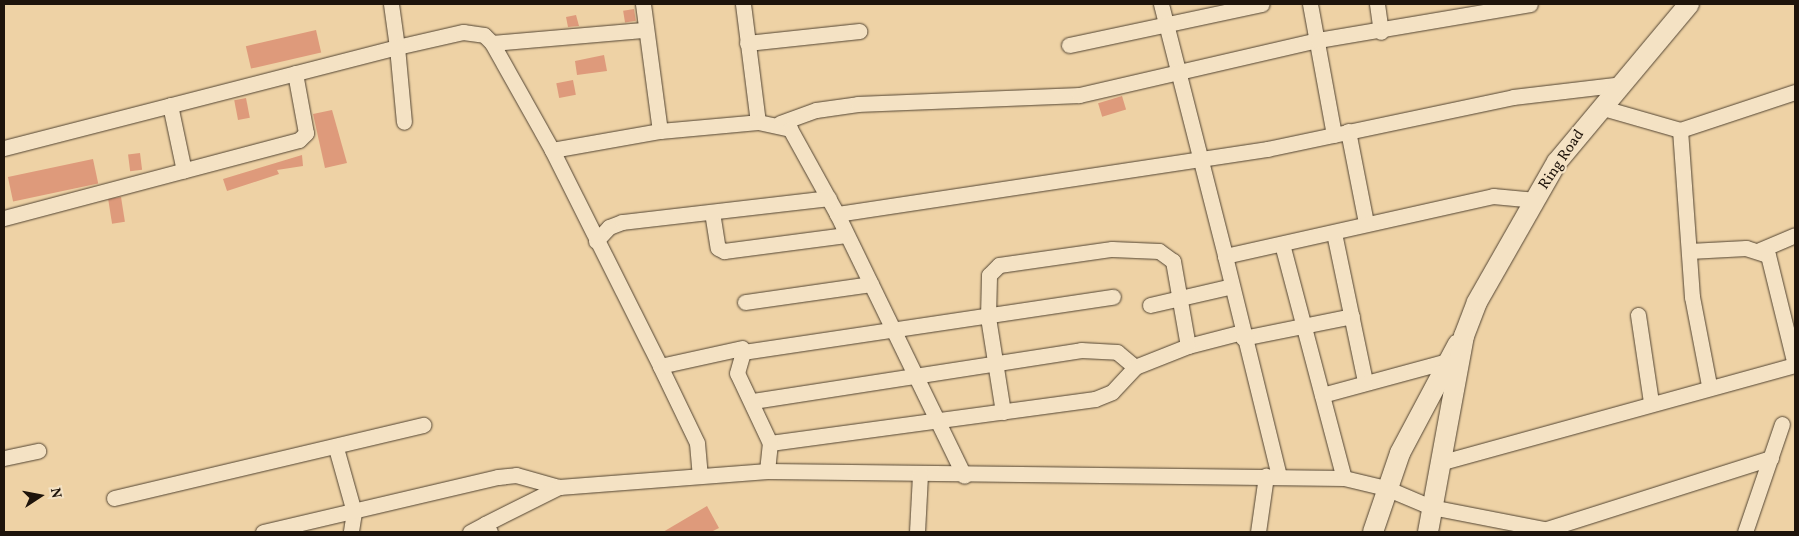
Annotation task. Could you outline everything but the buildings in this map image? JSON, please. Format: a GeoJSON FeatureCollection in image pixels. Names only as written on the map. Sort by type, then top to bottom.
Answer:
{"type":"FeatureCollection","features":[{"type":"Feature","properties":{"kind":"main road","name":"Ring Road"},"geometry":{"type":"LineString","coordinates":[[1428,532],[1439,463],[1464,336],[1477,302],[1558,162],[1600,107],[1623,84],[1689,4]]}},
{"type":"Feature","properties":{"kind":"main road","name":"Ring Road"},"geometry":{"type":"LineString","coordinates":[[1373,532],[1386,488],[1447,361],[1464,336]]}},
{"type":"Feature","properties":{"kind":"street"},"geometry":{"type":"LineString","coordinates":[[391,4],[404,122]]}},
{"type":"Feature","properties":{"kind":"street"},"geometry":{"type":"LineString","coordinates":[[643,4],[660,131]]}},
{"type":"Feature","properties":{"kind":"street"},"geometry":{"type":"LineString","coordinates":[[743,4],[758,122]]}},
{"type":"Feature","properties":{"kind":"street"},"geometry":{"type":"LineString","coordinates":[[1161,4],[1164,24],[1225,256],[1272,476],[1255,532]]}},
{"type":"Feature","properties":{"kind":"street"},"geometry":{"type":"LineString","coordinates":[[1069,45],[1262,4]]}},
{"type":"Feature","properties":{"kind":"street"},"geometry":{"type":"LineString","coordinates":[[1310,4],[1341,133],[1366,223]]}},
{"type":"Feature","properties":{"kind":"street"},"geometry":{"type":"LineString","coordinates":[[1377,4],[1381,32]]}},
{"type":"Feature","properties":{"kind":"street"},"geometry":{"type":"LineString","coordinates":[[780,124],[833,108],[1079,95],[1177,74],[1318,40],[1381,32],[1525,4]]}},
{"type":"Feature","properties":{"kind":"street"},"geometry":{"type":"LineString","coordinates":[[492,43],[645,30]]}},
{"type":"Feature","properties":{"kind":"street"},"geometry":{"type":"LineString","coordinates":[[747,43],[859,31]]}},
{"type":"Feature","properties":{"kind":"street"},"geometry":{"type":"LineString","coordinates":[[4,148],[397,47],[463,32],[484,35],[492,43],[552,150],[660,366],[697,443],[700,476]]}},
{"type":"Feature","properties":{"kind":"street"},"geometry":{"type":"LineString","coordinates":[[4,218],[184,171],[304,137],[295,74]]}},
{"type":"Feature","properties":{"kind":"street"},"geometry":{"type":"LineString","coordinates":[[837,214],[1201,160],[1512,97],[1623,84]]}},
{"type":"Feature","properties":{"kind":"street"},"geometry":{"type":"LineString","coordinates":[[1600,107],[1680,130],[1795,92]]}},
{"type":"Feature","properties":{"kind":"street"},"geometry":{"type":"LineString","coordinates":[[170,106],[184,171]]}},
{"type":"Feature","properties":{"kind":"street"},"geometry":{"type":"LineString","coordinates":[[552,150],[660,131],[758,122],[780,124],[790,129],[829,198],[964,476]]}},
{"type":"Feature","properties":{"kind":"street"},"geometry":{"type":"LineString","coordinates":[[1680,130],[1697,336],[1709,385]]}},
{"type":"Feature","properties":{"kind":"street"},"geometry":{"type":"LineString","coordinates":[[1225,256],[1493,196],[1536,200]]}},
{"type":"Feature","properties":{"kind":"street"},"geometry":{"type":"LineString","coordinates":[[596,241],[608,227],[622,222],[829,198]]}},
{"type":"Feature","properties":{"kind":"street"},"geometry":{"type":"LineString","coordinates":[[712,212],[718,248],[724,251],[846,234]]}},
{"type":"Feature","properties":{"kind":"street"},"geometry":{"type":"LineString","coordinates":[[1334,233],[1365,381]]}},
{"type":"Feature","properties":{"kind":"street"},"geometry":{"type":"LineString","coordinates":[[1689,251],[1760,250],[1795,235]]}},
{"type":"Feature","properties":{"kind":"street"},"geometry":{"type":"LineString","coordinates":[[1282,244],[1305,323],[1344,478]]}},
{"type":"Feature","properties":{"kind":"street"},"geometry":{"type":"LineString","coordinates":[[1003,412],[988,317],[987,282],[994,267],[1134,247],[1167,253],[1173,261],[1188,346]]}},
{"type":"Feature","properties":{"kind":"street"},"geometry":{"type":"LineString","coordinates":[[1439,463],[1709,385],[1795,365],[1774,272],[1768,256],[1760,250]]}},
{"type":"Feature","properties":{"kind":"street"},"geometry":{"type":"LineString","coordinates":[[745,302],[871,284]]}},
{"type":"Feature","properties":{"kind":"street"},"geometry":{"type":"LineString","coordinates":[[1150,305],[1232,286]]}},
{"type":"Feature","properties":{"kind":"street"},"geometry":{"type":"LineString","coordinates":[[768,471],[772,455],[770,443],[753,400],[737,373],[744,352],[893,327],[988,317],[1113,297]]}},
{"type":"Feature","properties":{"kind":"street"},"geometry":{"type":"LineString","coordinates":[[1638,315],[1651,402]]}},
{"type":"Feature","properties":{"kind":"street"},"geometry":{"type":"LineString","coordinates":[[770,443],[937,422],[1104,396],[1135,367],[1188,346],[1305,323],[1352,316]]}},
{"type":"Feature","properties":{"kind":"street"},"geometry":{"type":"LineString","coordinates":[[660,366],[742,348]]}},
{"type":"Feature","properties":{"kind":"street"},"geometry":{"type":"LineString","coordinates":[[753,400],[996,362],[1102,349],[1117,352],[1135,367]]}},
{"type":"Feature","properties":{"kind":"street"},"geometry":{"type":"LineString","coordinates":[[1322,395],[1365,381],[1447,361]]}},
{"type":"Feature","properties":{"kind":"street"},"geometry":{"type":"LineString","coordinates":[[1745,532],[1782,424]]}},
{"type":"Feature","properties":{"kind":"street"},"geometry":{"type":"LineString","coordinates":[[114,498],[336,448],[424,425]]}},
{"type":"Feature","properties":{"kind":"street"},"geometry":{"type":"LineString","coordinates":[[336,448],[354,512],[351,532]]}},
{"type":"Feature","properties":{"kind":"street"},"geometry":{"type":"LineString","coordinates":[[4,458],[38,451]]}},
{"type":"Feature","properties":{"kind":"street"},"geometry":{"type":"LineString","coordinates":[[1543,530],[1771,458]]}},
{"type":"Feature","properties":{"kind":"street"},"geometry":{"type":"LineString","coordinates":[[263,532],[287,529],[498,477],[516,475],[559,487],[768,471],[964,476],[1272,476],[1344,478],[1386,488],[1431,507],[1560,532]]}},
{"type":"Feature","properties":{"kind":"street"},"geometry":{"type":"LineString","coordinates":[[917,532],[920,474]]}},
{"type":"Feature","properties":{"kind":"street"},"geometry":{"type":"LineString","coordinates":[[470,532],[487,528],[559,487]]}}]}
